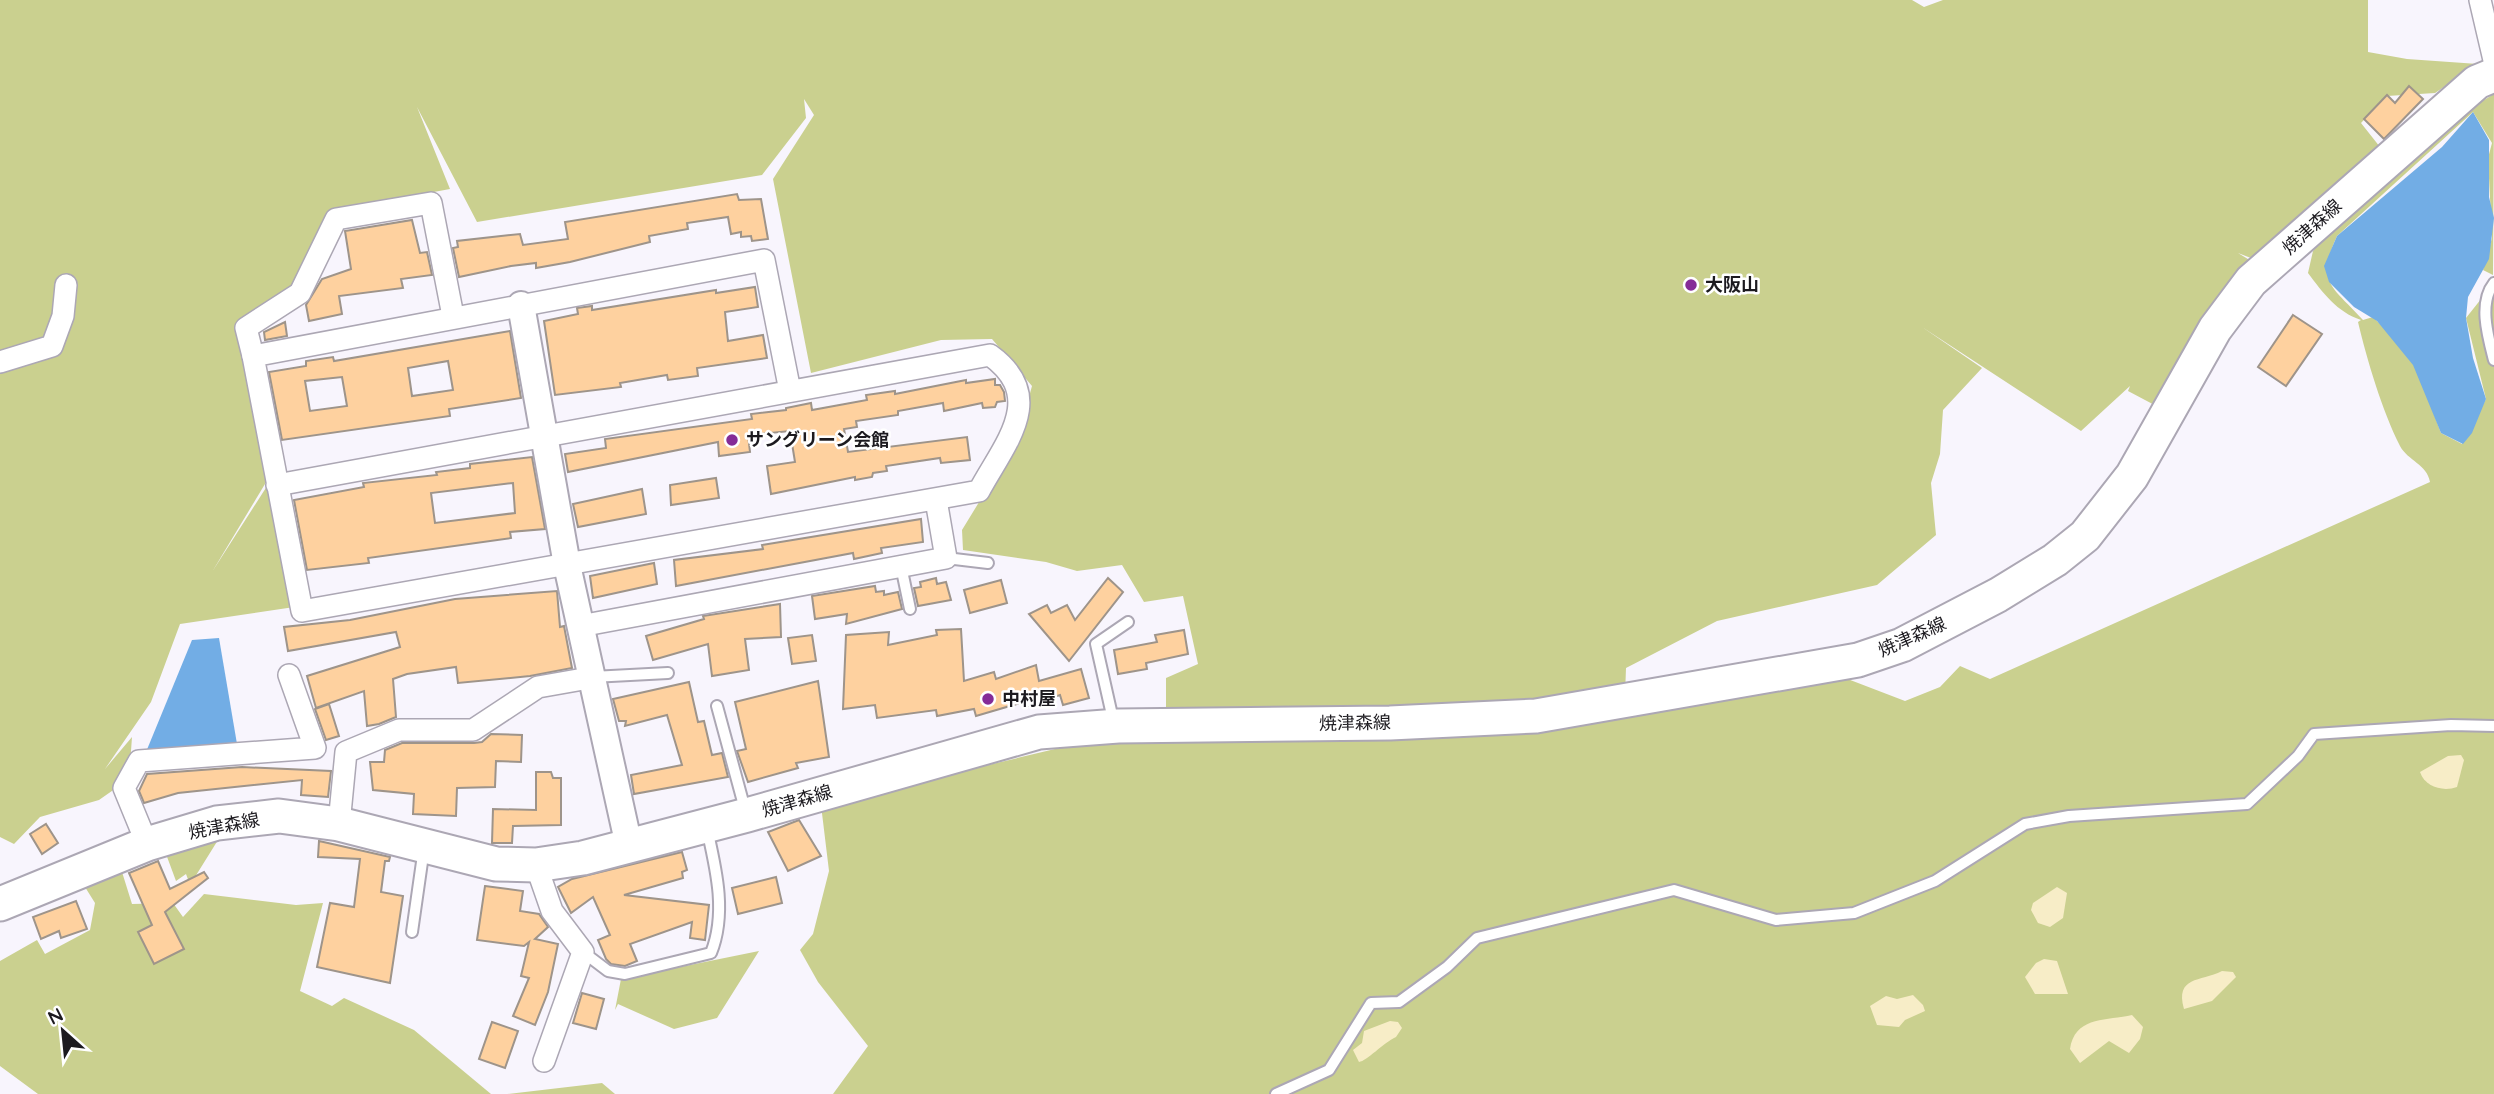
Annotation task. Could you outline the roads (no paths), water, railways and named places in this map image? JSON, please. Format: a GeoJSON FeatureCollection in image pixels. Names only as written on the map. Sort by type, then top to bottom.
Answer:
{"type":"FeatureCollection","features":[{"type":"Feature","properties":{"kind":"main road","name":"焼津森線"},"geometry":{"type":"LineString","coordinates":[[0,904],[147,844],[217,823],[279,816],[339,824],[496,864],[536,865],[583,858],[747,816],[1039,732],[1114,726],[1390,723],[1536,716],[1858,660],[1902,645],[1998,595],[2055,560],[2085,536],[2132,476],[2215,329],[2251,281],[2477,82],[2494,75]]}},
{"type":"Feature","properties":{"kind":"street"},"geometry":{"type":"LineString","coordinates":[[2480,0],[2494,60]]}},
{"type":"Feature","properties":{"kind":"street"},"geometry":{"type":"LineString","coordinates":[[277,485],[990,355],[1010,369],[1020,391],[1015,426],[979,491],[302,611],[277,485],[253,356],[246,327],[300,293],[336,219],[431,203],[453,316]]}},
{"type":"Feature","properties":{"kind":"street"},"geometry":{"type":"LineString","coordinates":[[253,356],[453,316],[764,260],[790,391]]}},
{"type":"Feature","properties":{"kind":"street"},"geometry":{"type":"LineString","coordinates":[[0,362],[52,346],[63,316],[66,285]]}},
{"type":"Feature","properties":{"kind":"street"},"geometry":{"type":"LineString","coordinates":[[521,305],[566,565],[589,678],[629,846]]}},
{"type":"Feature","properties":{"kind":"street"},"geometry":{"type":"LineString","coordinates":[[580,626],[946,558],[936,500]]}},
{"type":"Feature","properties":{"kind":"street"},"geometry":{"type":"LineString","coordinates":[[147,844],[124,788],[139,761],[315,748],[289,675]]}},
{"type":"Feature","properties":{"kind":"street"},"geometry":{"type":"LineString","coordinates":[[339,824],[346,752],[399,730],[473,730],[538,687],[589,678]]}},
{"type":"Feature","properties":{"kind":"street"},"geometry":{"type":"LineString","coordinates":[[536,865],[552,911],[583,952],[544,1060]]}},
{"type":"Feature","properties":{"kind":"lane"},"geometry":{"type":"LineString","coordinates":[[2494,283],[2488,290],[2486,327],[2494,360]]}},
{"type":"Feature","properties":{"kind":"lane"},"geometry":{"type":"LineString","coordinates":[[946,558],[988,563]]}},
{"type":"Feature","properties":{"kind":"lane"},"geometry":{"type":"LineString","coordinates":[[901,566],[910,609]]}},
{"type":"Feature","properties":{"kind":"lane"},"geometry":{"type":"LineString","coordinates":[[1114,726],[1096,644],[1128,622]]}},
{"type":"Feature","properties":{"kind":"lane"},"geometry":{"type":"LineString","coordinates":[[589,678],[668,673]]}},
{"type":"Feature","properties":{"kind":"lane"},"geometry":{"type":"LineString","coordinates":[[717,706],[747,816]]}},
{"type":"Feature","properties":{"kind":"lane"},"geometry":{"type":"LineString","coordinates":[[1276,1094],[1329,1070],[1371,1003],[1399,1002],[1447,967],[1477,939],[1674,890],[1776,920],[1854,914],[1935,881],[2025,824],[2069,816],[2247,804],[2298,756],[2314,734],[2451,725],[2494,726]]}},
{"type":"Feature","properties":{"kind":"lane"},"geometry":{"type":"LineString","coordinates":[[583,952],[608,971],[625,974],[711,953],[715,942],[719,887],[707,826]]}},
{"type":"Feature","properties":{"kind":"lane"},"geometry":{"type":"LineString","coordinates":[[412,932],[425,845]]}},
{"type":"Feature","properties":{"kind":"water"},"geometry":{"type":"Polygon","coordinates":[[[2473,112],[2489,140],[2489,197],[2494,218],[2489,259],[2468,297],[2466,318],[2473,358],[2486,399],[2472,433],[2463,444],[2441,433],[2413,365],[2377,321],[2354,307],[2329,282],[2324,266],[2337,236],[2442,147],[2473,112]]]}},
{"type":"Feature","properties":{"kind":"water"},"geometry":{"type":"Polygon","coordinates":[[[219,638],[237,744],[146,752],[192,640],[219,638]]]}},
{"type":"Feature","properties":{"kind":"place","name":"大阪山"},"geometry":{"type":"Point","coordinates":[1691,285]}},
{"type":"Feature","properties":{"kind":"place","name":"サングリーン会館"},"geometry":{"type":"Point","coordinates":[732,440]}},
{"type":"Feature","properties":{"kind":"place","name":"中村屋"},"geometry":{"type":"Point","coordinates":[988,699]}}]}
